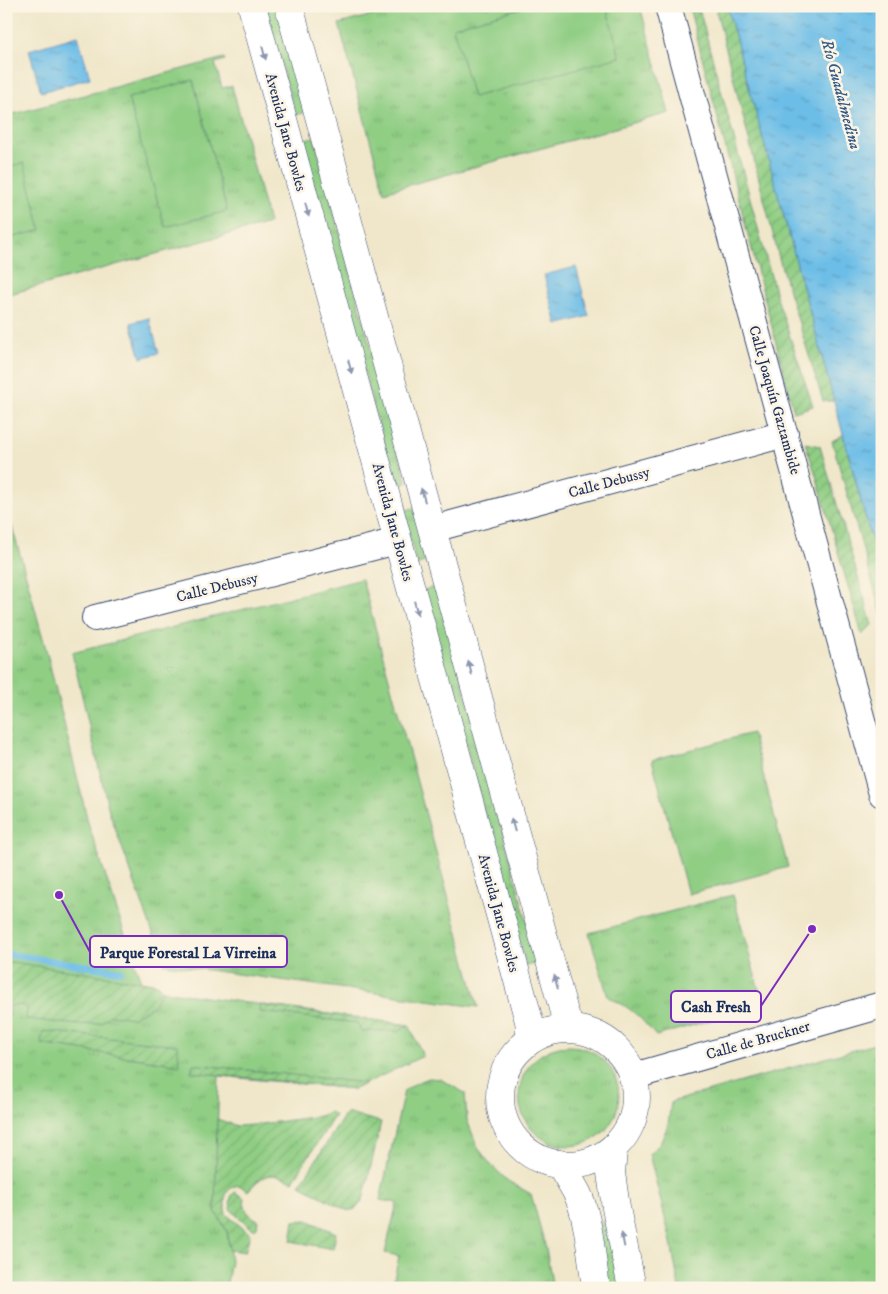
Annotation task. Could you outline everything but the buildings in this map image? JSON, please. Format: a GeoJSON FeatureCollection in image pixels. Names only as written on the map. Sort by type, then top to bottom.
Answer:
{"type":"FeatureCollection","features":[{"type":"Feature","properties":{"kind":"main road","name":"Avenida Jane Bowles"},"geometry":{"type":"LineString","coordinates":[[252,6],[527,1013],[531,1039]]}},
{"type":"Feature","properties":{"kind":"main road"},"geometry":{"type":"LineString","coordinates":[[289,6],[570,1028]]}},
{"type":"Feature","properties":{"kind":"main road"},"geometry":{"type":"LineString","coordinates":[[570,1028],[592,1034],[612,1046],[624,1058],[634,1076],[637,1099],[634,1118],[624,1137],[613,1150],[593,1161],[579,1164],[560,1164],[528,1152],[506,1126],[500,1105],[501,1089],[504,1072],[518,1050],[531,1039],[550,1030],[570,1028]]}},
{"type":"Feature","properties":{"kind":"main road"},"geometry":{"type":"LineString","coordinates":[[613,1150],[611,1173],[632,1288]]}},
{"type":"Feature","properties":{"kind":"main road"},"geometry":{"type":"LineString","coordinates":[[560,1164],[579,1196],[589,1240],[596,1288]]}},
{"type":"Feature","properties":{"kind":"street","name":"Calle Joaquín Gaztambide"},"geometry":{"type":"LineString","coordinates":[[668,6],[882,794]]}},
{"type":"Feature","properties":{"kind":"street","name":"Calle Debussy"},"geometry":{"type":"LineString","coordinates":[[433,529],[785,434]]}},
{"type":"Feature","properties":{"kind":"street","name":"Calle Debussy"},"geometry":{"type":"LineString","coordinates":[[95,618],[398,541]]}},
{"type":"Feature","properties":{"kind":"street","name":"Calle de Bruckner"},"geometry":{"type":"LineString","coordinates":[[634,1076],[882,1005]]}},
{"type":"Feature","properties":{"kind":"green space"},"geometry":{"type":"Polygon","coordinates":[[[266,6],[279,6],[307,112],[295,115],[266,6]]]}},
{"type":"Feature","properties":{"kind":"green space"},"geometry":{"type":"Polygon","coordinates":[[[407,6],[640,6],[669,113],[384,192],[339,24],[407,6]]]}},
{"type":"Feature","properties":{"kind":"green space"},"geometry":{"type":"Polygon","coordinates":[[[528,6],[606,6],[620,57],[473,97],[453,27],[528,6]]]}},
{"type":"Feature","properties":{"kind":"green space"},"geometry":{"type":"Polygon","coordinates":[[[722,6],[727,6],[834,401],[823,401],[780,262],[716,10],[722,6]]]}},
{"type":"Feature","properties":{"kind":"green space"},"geometry":{"type":"Polygon","coordinates":[[[690,11],[700,12],[776,295],[813,406],[794,412],[690,11]]]}},
{"type":"Feature","properties":{"kind":"green space"},"geometry":{"type":"Polygon","coordinates":[[[224,58],[225,60],[215,63],[222,88],[232,86],[269,223],[6,295],[6,116],[224,58]]]}},
{"type":"Feature","properties":{"kind":"green space"},"geometry":{"type":"Polygon","coordinates":[[[193,80],[227,211],[165,227],[128,98],[193,80]]]}},
{"type":"Feature","properties":{"kind":"green space"},"geometry":{"type":"Polygon","coordinates":[[[314,137],[407,483],[395,486],[302,140],[314,137]]]}},
{"type":"Feature","properties":{"kind":"green space"},"geometry":{"type":"Polygon","coordinates":[[[24,163],[41,230],[6,239],[6,167],[24,163]]]}},
{"type":"Feature","properties":{"kind":"green space"},"geometry":{"type":"Polygon","coordinates":[[[843,435],[882,578],[882,616],[832,441],[843,435]]]}},
{"type":"Feature","properties":{"kind":"green space"},"geometry":{"type":"Polygon","coordinates":[[[805,443],[820,446],[872,625],[862,635],[816,475],[805,443]]]}},
{"type":"Feature","properties":{"kind":"green space"},"geometry":{"type":"Polygon","coordinates":[[[6,507],[47,653],[89,826],[141,981],[157,984],[162,991],[409,1025],[423,1056],[354,1089],[219,1076],[215,1211],[227,1231],[231,1261],[226,1288],[6,1288],[6,507]]]}},
{"type":"Feature","properties":{"kind":"green space"},"geometry":{"type":"Polygon","coordinates":[[[414,508],[430,561],[417,564],[402,511],[414,508]]]}},
{"type":"Feature","properties":{"kind":"green space"},"geometry":{"type":"Polygon","coordinates":[[[362,579],[478,1007],[164,964],[109,811],[72,653],[362,579]]]}},
{"type":"Feature","properties":{"kind":"green space"},"geometry":{"type":"Polygon","coordinates":[[[437,586],[538,963],[526,966],[424,590],[437,586]]]}},
{"type":"Feature","properties":{"kind":"green space"},"geometry":{"type":"Polygon","coordinates":[[[752,733],[788,867],[688,894],[652,760],[752,733]]]}},
{"type":"Feature","properties":{"kind":"green space"},"geometry":{"type":"Polygon","coordinates":[[[733,895],[763,1005],[656,1036],[635,1014],[608,997],[589,933],[733,895]]]}},
{"type":"Feature","properties":{"kind":"green space"},"geometry":{"type":"Polygon","coordinates":[[[6,961],[157,984],[162,991],[153,1006],[132,1018],[111,1015],[101,1023],[78,1025],[26,1019],[27,1006],[11,1005],[9,1017],[6,1017],[6,961]]]}},
{"type":"Feature","properties":{"kind":"green space"},"geometry":{"type":"Polygon","coordinates":[[[260,1005],[409,1025],[399,1031],[361,1031],[357,1023],[259,1012],[260,1005]]]}},
{"type":"Feature","properties":{"kind":"green space"},"geometry":{"type":"Polygon","coordinates":[[[43,1031],[177,1045],[180,1065],[41,1044],[43,1031]]]}},
{"type":"Feature","properties":{"kind":"green space"},"geometry":{"type":"Polygon","coordinates":[[[882,1042],[882,1288],[679,1288],[671,1242],[649,1154],[660,1144],[668,1125],[671,1102],[882,1042]]]}},
{"type":"Feature","properties":{"kind":"green space"},"geometry":{"type":"Polygon","coordinates":[[[569,1046],[588,1050],[604,1061],[615,1077],[619,1096],[615,1115],[604,1131],[588,1142],[569,1146],[550,1142],[534,1131],[523,1115],[519,1096],[523,1077],[534,1061],[550,1050],[569,1046]]]}},
{"type":"Feature","properties":{"kind":"green space"},"geometry":{"type":"Polygon","coordinates":[[[193,1064],[366,1083],[354,1089],[191,1072],[193,1064]]]}},
{"type":"Feature","properties":{"kind":"green space"},"geometry":{"type":"Polygon","coordinates":[[[429,1078],[440,1079],[465,1093],[467,1120],[478,1148],[491,1165],[508,1181],[531,1194],[546,1249],[553,1288],[392,1288],[399,1256],[385,1253],[397,1203],[380,1200],[404,1091],[416,1083],[429,1078]]]}},
{"type":"Feature","properties":{"kind":"green space"},"geometry":{"type":"Polygon","coordinates":[[[330,1112],[335,1115],[293,1181],[273,1175],[259,1180],[248,1191],[239,1185],[227,1192],[225,1200],[226,1214],[250,1234],[245,1252],[230,1250],[227,1231],[215,1211],[217,1119],[237,1126],[254,1125],[320,1116],[330,1112]]]}},
{"type":"Feature","properties":{"kind":"green space"},"geometry":{"type":"Polygon","coordinates":[[[346,1113],[381,1122],[364,1196],[357,1207],[352,1210],[346,1210],[300,1185],[346,1113]]]}},
{"type":"Feature","properties":{"kind":"green space"},"geometry":{"type":"Polygon","coordinates":[[[235,1192],[244,1198],[247,1212],[258,1220],[257,1227],[254,1229],[231,1210],[231,1198],[235,1192]]]}},
{"type":"Feature","properties":{"kind":"green space"},"geometry":{"type":"Polygon","coordinates":[[[307,1220],[336,1233],[333,1249],[291,1241],[294,1221],[307,1220]]]}},
{"type":"Feature","properties":{"kind":"green space"},"geometry":{"type":"Polygon","coordinates":[[[607,1221],[622,1288],[609,1288],[595,1223],[607,1221]]]}},
{"type":"Feature","properties":{"kind":"water","name":"Río Guadalmedina"},"geometry":{"type":"Polygon","coordinates":[[[727,6],[882,6],[882,578],[727,6]]]}},
{"type":"Feature","properties":{"kind":"water"},"geometry":{"type":"Polygon","coordinates":[[[78,36],[90,78],[41,92],[29,50],[78,36]]]}},
{"type":"Feature","properties":{"kind":"water"},"geometry":{"type":"Polygon","coordinates":[[[576,267],[589,316],[557,325],[544,275],[576,267]]]}},
{"type":"Feature","properties":{"kind":"water"},"geometry":{"type":"Polygon","coordinates":[[[149,318],[159,353],[141,358],[131,323],[149,318]]]}},
{"type":"Feature","properties":{"kind":"waterway"},"geometry":{"type":"LineString","coordinates":[[6,954],[121,971]]}},
{"type":"Feature","properties":{"kind":"place","name":"Parque Forestal La Virreina"},"geometry":{"type":"Point","coordinates":[59,895]}},
{"type":"Feature","properties":{"kind":"place","name":"Cash Fresh"},"geometry":{"type":"Point","coordinates":[812,929]}}]}
